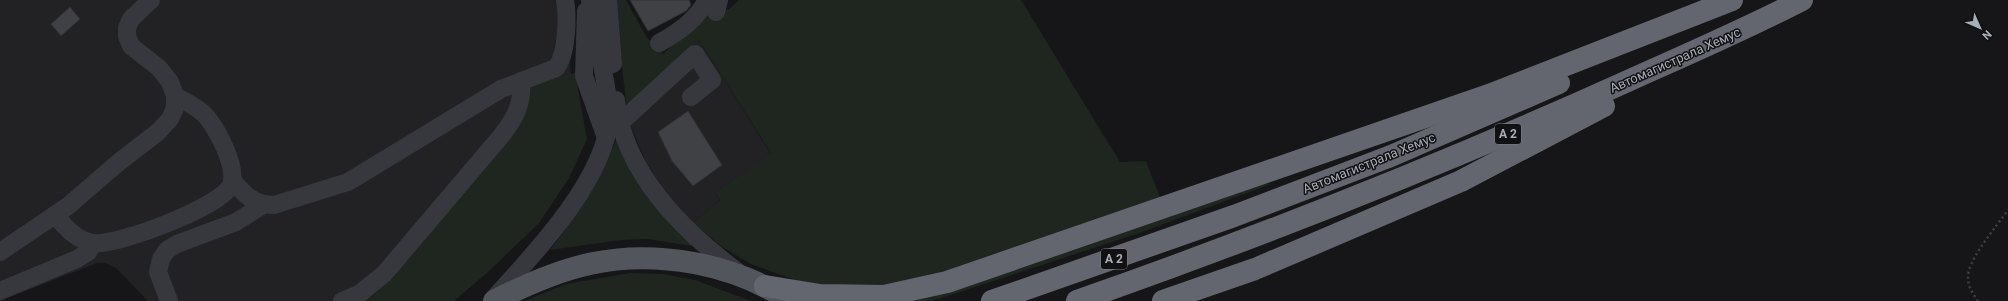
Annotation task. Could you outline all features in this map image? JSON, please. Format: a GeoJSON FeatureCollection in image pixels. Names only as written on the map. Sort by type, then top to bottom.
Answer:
{"type":"FeatureCollection","features":[{"type":"Feature","properties":{"kind":"highway"},"geometry":{"type":"LineString","coordinates":[[765,286],[820,295],[884,296],[947,282],[1489,96],[1734,0]]}},
{"type":"Feature","properties":{"kind":"highway","name":"Автомагистрала Хемус"},"geometry":{"type":"LineString","coordinates":[[992,301],[1220,221],[1391,156],[1506,107],[1734,0]]}},
{"type":"Feature","properties":{"kind":"highway","name":"Автомагистрала Хемус"},"geometry":{"type":"LineString","coordinates":[[1077,301],[1376,190],[1482,145],[1768,18],[1802,0]]}},
{"type":"Feature","properties":{"kind":"highway"},"geometry":{"type":"LineString","coordinates":[[1163,301],[1255,269],[1461,181],[1768,18]]}},
{"type":"Feature","properties":{"kind":"main road"},"geometry":{"type":"LineString","coordinates":[[493,301],[562,271],[597,262],[628,257],[666,258],[706,265],[742,275],[765,286],[790,301]]}},
{"type":"Feature","properties":{"kind":"street"},"geometry":{"type":"LineString","coordinates":[[0,252],[54,215],[158,132],[170,119],[175,108],[174,96],[170,82],[162,72],[131,46],[127,36],[127,28],[131,19],[150,0]]}},
{"type":"Feature","properties":{"kind":"street"},"geometry":{"type":"LineString","coordinates":[[233,181],[253,201],[263,205],[274,205],[348,182],[501,89],[556,68],[563,55],[567,9],[565,0]]}},
{"type":"Feature","properties":{"kind":"street"},"geometry":{"type":"LineString","coordinates":[[493,301],[520,270],[572,204],[585,184],[600,155],[605,136],[584,76],[584,38],[588,0]]}},
{"type":"Feature","properties":{"kind":"street"},"geometry":{"type":"LineString","coordinates":[[608,0],[617,102],[626,139],[637,164],[663,203],[691,234],[742,275]]}},
{"type":"Feature","properties":{"kind":"street"},"geometry":{"type":"LineString","coordinates":[[659,43],[679,31],[714,4]]}},
{"type":"Feature","properties":{"kind":"street"},"geometry":{"type":"LineString","coordinates":[[621,122],[695,54],[712,80],[691,97]]}},
{"type":"Feature","properties":{"kind":"street"},"geometry":{"type":"LineString","coordinates":[[342,301],[359,294],[384,274],[502,135],[515,118],[520,103],[521,81]]}},
{"type":"Feature","properties":{"kind":"street"},"geometry":{"type":"LineString","coordinates":[[54,215],[72,233],[94,243],[126,238],[194,212],[210,204],[222,195],[233,181],[233,173],[227,152],[213,125],[204,114],[191,104],[174,96]]}},
{"type":"Feature","properties":{"kind":"street"},"geometry":{"type":"LineString","coordinates":[[169,301],[158,272],[161,259],[167,250],[177,244],[236,222],[263,205]]}},
{"type":"Feature","properties":{"kind":"street"},"geometry":{"type":"LineString","coordinates":[[0,291],[77,259],[88,252],[94,243]]}},
{"type":"Feature","properties":{"kind":"path"},"geometry":{"type":"LineString","coordinates":[[1978,301],[1970,290],[1968,268],[1973,258],[2008,210]]}},
{"type":"Feature","properties":{"kind":"shaded area"},"geometry":{"type":"Polygon","coordinates":[[[0,0],[572,0],[569,52],[576,137],[407,301],[148,301],[116,268],[105,263],[97,263],[0,301],[0,0]]]}},
{"type":"Feature","properties":{"kind":"shaded area"},"geometry":{"type":"Polygon","coordinates":[[[614,0],[626,0],[647,38],[663,54],[705,15],[729,9],[739,0],[1021,0],[1120,162],[1146,161],[1161,200],[949,271],[899,284],[850,288],[798,281],[751,264],[722,247],[693,223],[720,200],[715,192],[771,153],[699,40],[627,109],[614,0]]]}},
{"type":"Feature","properties":{"kind":"shaded area"},"geometry":{"type":"Polygon","coordinates":[[[699,40],[771,154],[715,192],[720,200],[693,223],[665,193],[645,160],[631,127],[627,109],[699,40]]]}},
{"type":"Feature","properties":{"kind":"shaded area"},"geometry":{"type":"Polygon","coordinates":[[[575,73],[587,139],[569,178],[539,223],[488,272],[454,301],[361,301],[508,130],[523,86],[575,73]]]}},
{"type":"Feature","properties":{"kind":"shaded area"},"geometry":{"type":"Polygon","coordinates":[[[618,135],[692,244],[691,246],[648,239],[621,240],[550,250],[570,223],[597,181],[618,135]]]}},
{"type":"Feature","properties":{"kind":"shaded area"},"geometry":{"type":"Polygon","coordinates":[[[1262,182],[1271,184],[1142,232],[960,292],[931,301],[895,301],[1262,182]]]}},
{"type":"Feature","properties":{"kind":"shaded area"},"geometry":{"type":"Polygon","coordinates":[[[630,273],[663,274],[695,280],[751,301],[524,301],[566,284],[630,273]]]}},
{"type":"Feature","properties":{"kind":"building"},"geometry":{"type":"Polygon","coordinates":[[[630,0],[689,0],[691,5],[686,11],[648,31],[630,0]]]}},
{"type":"Feature","properties":{"kind":"building"},"geometry":{"type":"Polygon","coordinates":[[[70,7],[80,19],[61,36],[51,24],[70,7]]]}},
{"type":"Feature","properties":{"kind":"building"},"geometry":{"type":"Polygon","coordinates":[[[688,111],[722,165],[693,186],[672,161],[658,132],[688,111]]]}}]}
